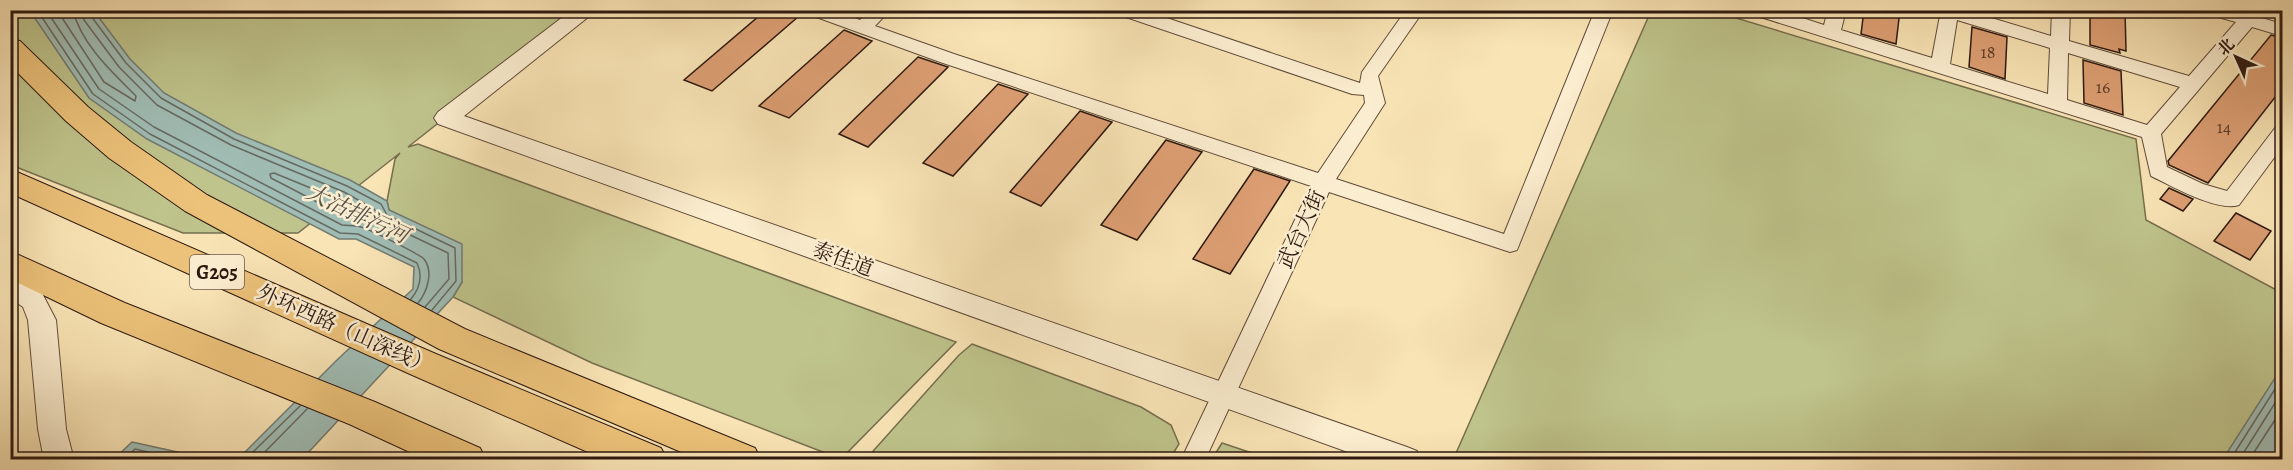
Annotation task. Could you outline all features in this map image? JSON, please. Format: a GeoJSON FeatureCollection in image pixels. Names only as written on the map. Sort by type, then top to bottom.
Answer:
{"type":"FeatureCollection","features":[{"type":"Feature","properties":{"kind":"highway"},"geometry":{"type":"LineString","coordinates":[[10,48],[76,114],[112,143],[196,203],[452,339],[742,459]]}},
{"type":"Feature","properties":{"kind":"highway","name":"外环西路（山深线）"},"geometry":{"type":"LineString","coordinates":[[10,180],[423,364],[648,459]]}},
{"type":"Feature","properties":{"kind":"highway"},"geometry":{"type":"LineString","coordinates":[[10,264],[113,313],[362,413],[466,459]]}},
{"type":"Feature","properties":{"kind":"street","name":"泰佳道"},"geometry":{"type":"LineString","coordinates":[[587,10],[446,118],[1407,459]]}},
{"type":"Feature","properties":{"kind":"street"},"geometry":{"type":"LineString","coordinates":[[814,10],[946,58],[1510,244],[1604,10]]}},
{"type":"Feature","properties":{"kind":"street"},"geometry":{"type":"LineString","coordinates":[[862,28],[881,10]]}},
{"type":"Feature","properties":{"kind":"street"},"geometry":{"type":"LineString","coordinates":[[1123,10],[1359,89],[1372,89]]}},
{"type":"Feature","properties":{"kind":"street","name":"武台大街"},"geometry":{"type":"LineString","coordinates":[[1193,459],[1323,182],[1375,103],[1369,76],[1415,10]]}},
{"type":"Feature","properties":{"kind":"street"},"geometry":{"type":"LineString","coordinates":[[1757,10],[2151,133]]}},
{"type":"Feature","properties":{"kind":"street"},"geometry":{"type":"LineString","coordinates":[[1831,34],[1837,10]]}},
{"type":"Feature","properties":{"kind":"street"},"geometry":{"type":"LineString","coordinates":[[2057,105],[2061,10]]}},
{"type":"Feature","properties":{"kind":"street"},"geometry":{"type":"LineString","coordinates":[[2212,10],[2283,30]]}},
{"type":"Feature","properties":{"kind":"street"},"geometry":{"type":"LineString","coordinates":[[1940,68],[1950,11],[2193,84]]}},
{"type":"Feature","properties":{"kind":"street"},"geometry":{"type":"LineString","coordinates":[[2151,133],[2247,21]]}},
{"type":"Feature","properties":{"kind":"street"},"geometry":{"type":"LineString","coordinates":[[2151,133],[2158,171],[2197,190],[2232,200],[2283,133]]}},
{"type":"Feature","properties":{"kind":"street"},"geometry":{"type":"LineString","coordinates":[[10,284],[33,300],[42,320],[52,429],[59,459]]}},
{"type":"Feature","properties":{"kind":"green space"},"geometry":{"type":"Polygon","coordinates":[[[10,11],[580,11],[408,147],[418,144],[956,342],[841,459],[592,363],[453,297],[462,282],[421,226],[389,210],[387,201],[395,159],[400,153],[298,233],[183,233],[11,165],[10,11]]]}},
{"type":"Feature","properties":{"kind":"green space"},"geometry":{"type":"Polygon","coordinates":[[[1651,11],[1713,11],[2136,139],[2146,220],[2282,293],[2282,459],[1453,460],[1651,11]]]}},
{"type":"Feature","properties":{"kind":"green space"},"geometry":{"type":"Polygon","coordinates":[[[972,344],[1141,407],[1171,425],[1179,444],[1169,460],[866,459],[959,355],[972,344]]]}},
{"type":"Feature","properties":{"kind":"green space"},"geometry":{"type":"Polygon","coordinates":[[[1222,443],[1270,459],[1212,459],[1222,443]]]}},
{"type":"Feature","properties":{"kind":"water","name":"大沽排污河"},"geometry":{"type":"Polygon","coordinates":[[[30,11],[94,11],[130,59],[164,93],[236,133],[350,180],[387,201],[389,210],[462,244],[462,282],[453,297],[306,455],[307,459],[244,459],[244,453],[338,359],[413,289],[414,267],[356,239],[339,239],[147,139],[89,98],[30,11]]]}},
{"type":"Feature","properties":{"kind":"water"},"geometry":{"type":"Polygon","coordinates":[[[2282,367],[2282,459],[2223,459],[2282,367]]]}},
{"type":"Feature","properties":{"kind":"water"},"geometry":{"type":"Polygon","coordinates":[[[132,442],[191,455],[187,459],[114,459],[132,442]]]}},
{"type":"Feature","properties":{"kind":"building"},"geometry":{"type":"Polygon","coordinates":[[[766,10],[785,10],[799,16],[712,91],[684,80],[766,10]]]}},
{"type":"Feature","properties":{"kind":"building"},"geometry":{"type":"Polygon","coordinates":[[[1864,10],[1900,10],[1896,44],[1861,34],[1864,10]]]}},
{"type":"Feature","properties":{"kind":"building"},"geometry":{"type":"Polygon","coordinates":[[[2090,10],[2125,10],[2126,51],[2119,49],[2120,53],[2090,45],[2090,10]]]}},
{"type":"Feature","properties":{"kind":"building"},"geometry":{"type":"Polygon","coordinates":[[[1972,27],[2007,37],[2005,79],[1969,67],[1972,27]]]}},
{"type":"Feature","properties":{"kind":"building"},"geometry":{"type":"Polygon","coordinates":[[[844,30],[872,41],[789,118],[759,106],[844,30]]]}},
{"type":"Feature","properties":{"kind":"building"},"geometry":{"type":"Polygon","coordinates":[[[2271,35],[2283,38],[2283,87],[2208,183],[2169,165],[2168,161],[2271,35]]]}},
{"type":"Feature","properties":{"kind":"building"},"geometry":{"type":"Polygon","coordinates":[[[918,57],[948,67],[868,147],[839,134],[918,57]]]}},
{"type":"Feature","properties":{"kind":"building"},"geometry":{"type":"Polygon","coordinates":[[[2083,60],[2121,71],[2123,115],[2084,103],[2083,60]]]}},
{"type":"Feature","properties":{"kind":"building"},"geometry":{"type":"Polygon","coordinates":[[[998,84],[1028,94],[953,176],[923,163],[998,84]]]}},
{"type":"Feature","properties":{"kind":"building"},"geometry":{"type":"Polygon","coordinates":[[[1080,111],[1112,122],[1041,206],[1010,192],[1080,111]]]}},
{"type":"Feature","properties":{"kind":"building"},"geometry":{"type":"Polygon","coordinates":[[[1166,140],[1202,152],[1137,240],[1101,225],[1166,140]]]}},
{"type":"Feature","properties":{"kind":"building"},"geometry":{"type":"Polygon","coordinates":[[[1254,169],[1290,181],[1230,274],[1193,259],[1254,169]]]}},
{"type":"Feature","properties":{"kind":"building"},"geometry":{"type":"Polygon","coordinates":[[[2169,188],[2193,199],[2183,211],[2160,199],[2169,188]]]}},
{"type":"Feature","properties":{"kind":"building"},"geometry":{"type":"Polygon","coordinates":[[[2236,213],[2271,231],[2250,260],[2214,241],[2236,213]]]}}]}
